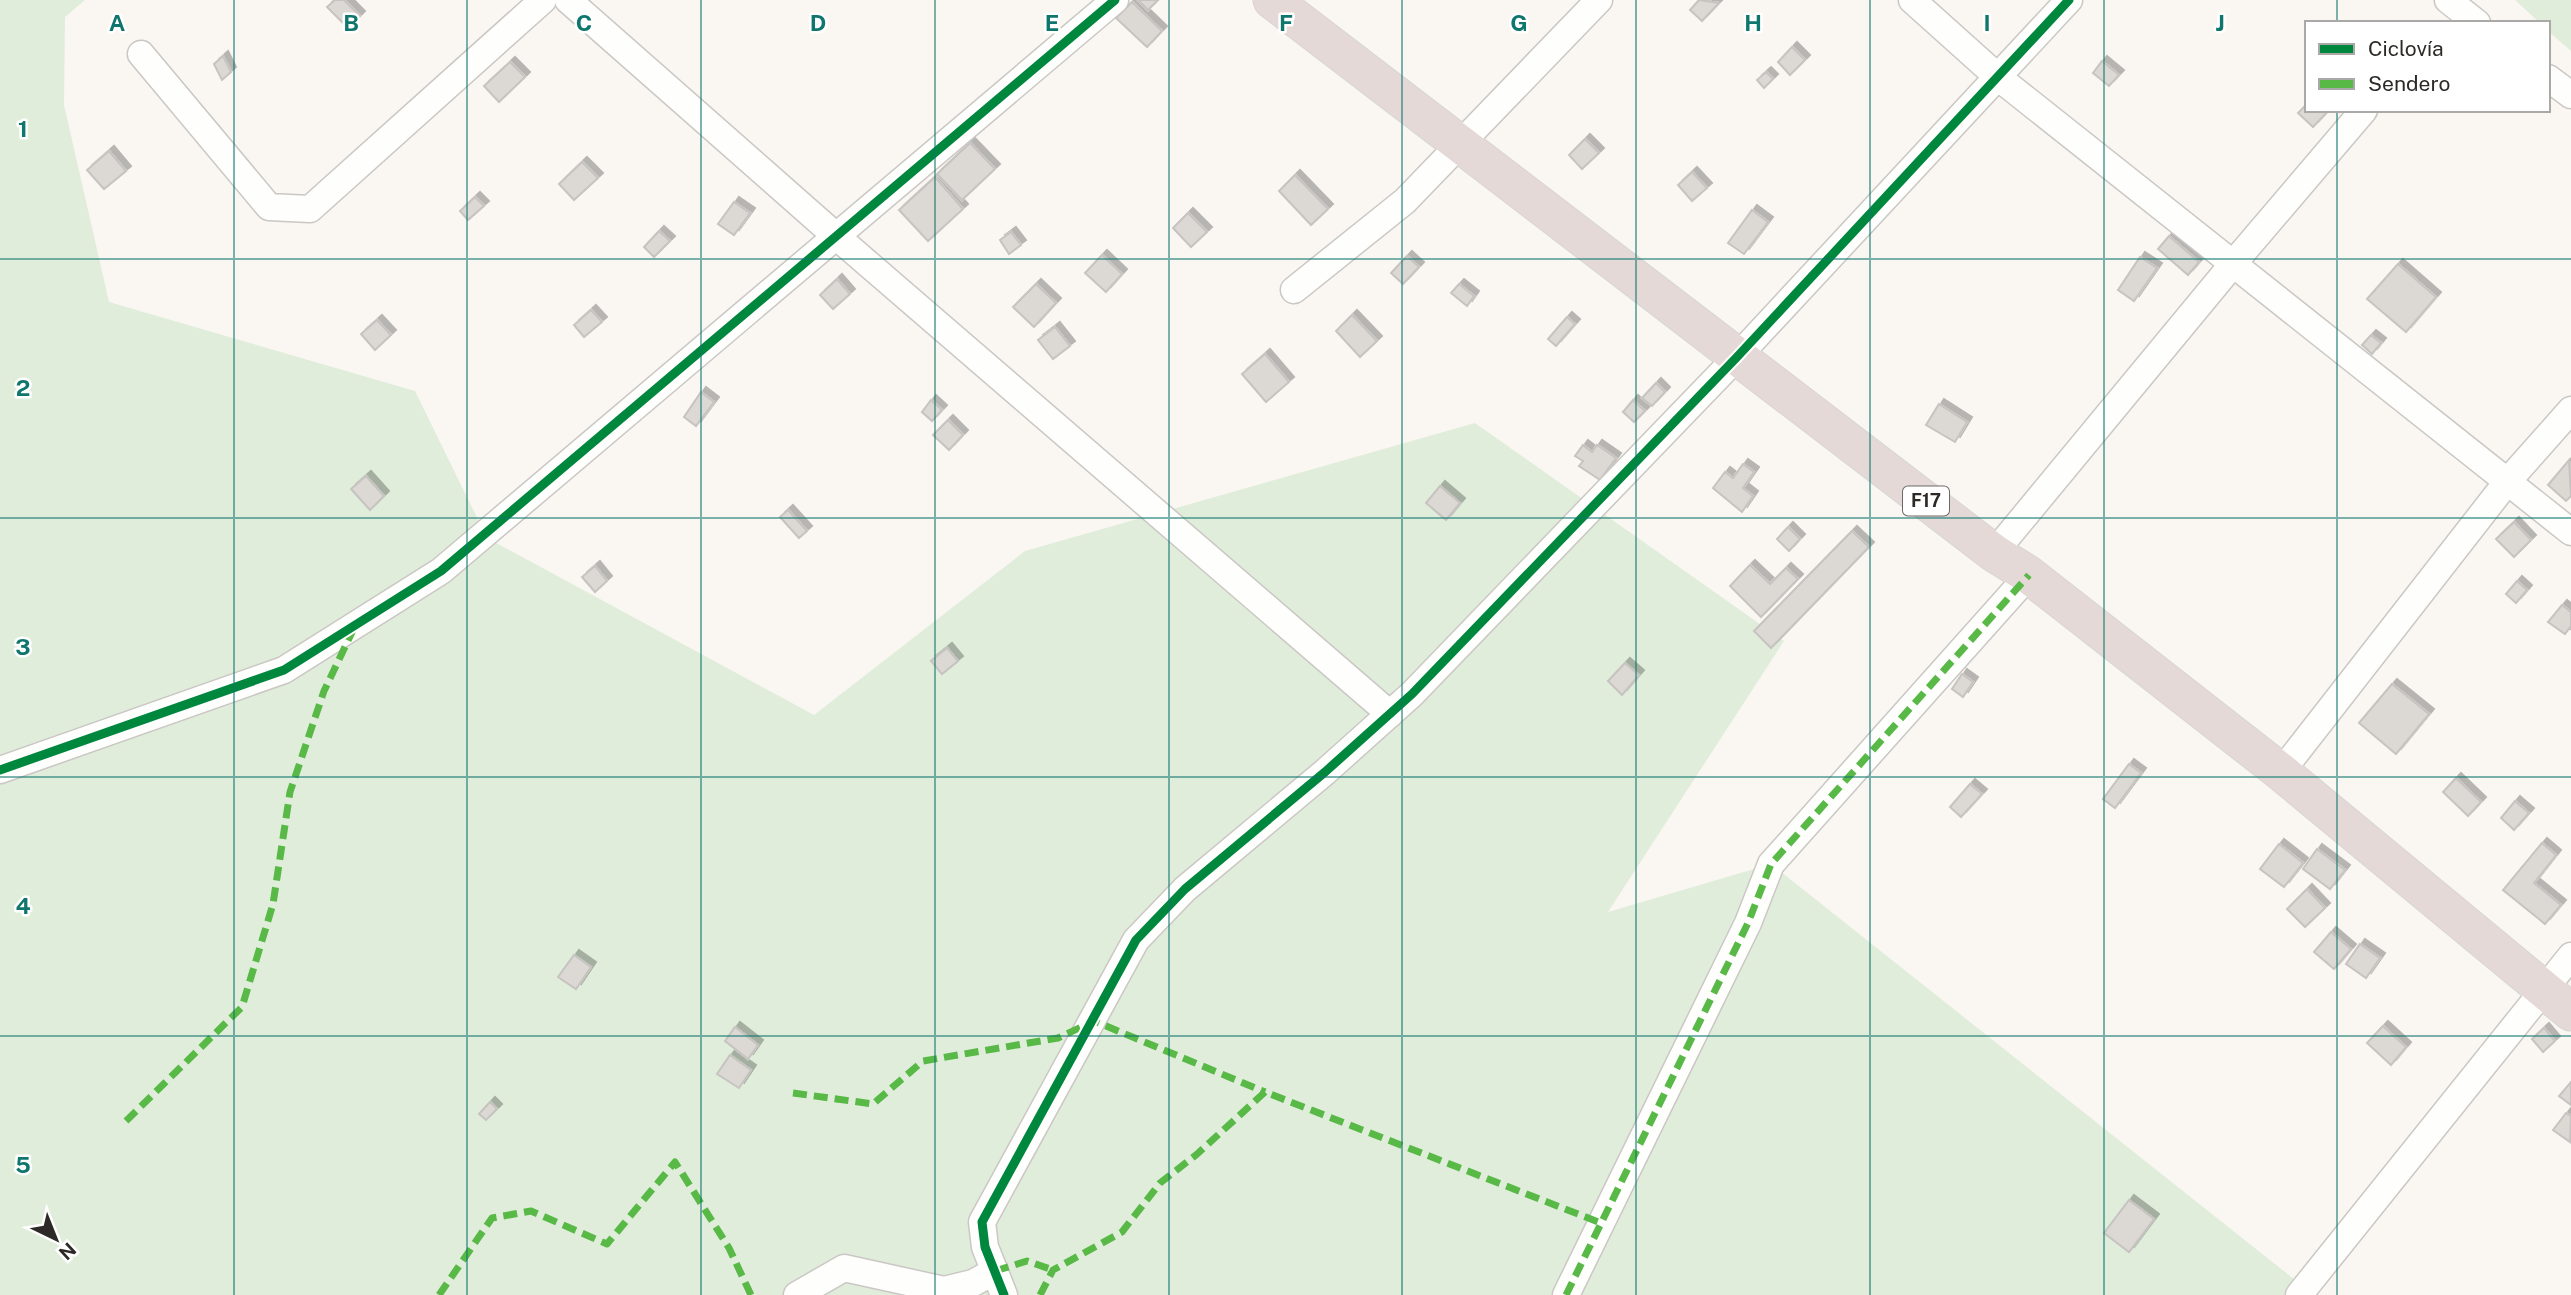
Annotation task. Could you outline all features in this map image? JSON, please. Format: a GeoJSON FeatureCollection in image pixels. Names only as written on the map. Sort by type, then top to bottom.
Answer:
{"type":"FeatureCollection","features":[{"type":"Feature","properties":{"kind":"highway","name":"F17"},"geometry":{"type":"LineString","coordinates":[[1272,0],[1994,553],[2029,575],[2281,772],[2571,1012]]}},
{"type":"Feature","properties":{"kind":"street"},"geometry":{"type":"LineString","coordinates":[[141,54],[269,207],[310,209],[543,0]]}},
{"type":"Feature","properties":{"kind":"street"},"geometry":{"type":"LineString","coordinates":[[568,0],[837,237],[1390,714]]}},
{"type":"Feature","properties":{"kind":"street"},"geometry":{"type":"LineString","coordinates":[[0,770],[284,670],[441,572],[1115,0]]}},
{"type":"Feature","properties":{"kind":"street"},"geometry":{"type":"LineString","coordinates":[[1294,290],[1405,201],[1599,0]]}},
{"type":"Feature","properties":{"kind":"street"},"geometry":{"type":"LineString","coordinates":[[1912,0],[1999,78],[2571,532]]}},
{"type":"Feature","properties":{"kind":"street"},"geometry":{"type":"LineString","coordinates":[[797,1295],[844,1268],[944,1290],[973,1283],[1000,1283],[985,1247],[982,1222],[1136,940],[1185,890],[1390,714],[1737,357],[2069,0]]}},
{"type":"Feature","properties":{"kind":"street"},"geometry":{"type":"LineString","coordinates":[[2450,7],[2474,21]]}},
{"type":"Feature","properties":{"kind":"street"},"geometry":{"type":"LineString","coordinates":[[2550,79],[2571,95]]}},
{"type":"Feature","properties":{"kind":"street"},"geometry":{"type":"LineString","coordinates":[[1994,553],[2362,112]]}},
{"type":"Feature","properties":{"kind":"street"},"geometry":{"type":"LineString","coordinates":[[2281,772],[2507,482],[2571,410]]}},
{"type":"Feature","properties":{"kind":"street"},"geometry":{"type":"LineString","coordinates":[[1566,1295],[1748,923],[1771,864],[2029,575]]}},
{"type":"Feature","properties":{"kind":"street"},"geometry":{"type":"LineString","coordinates":[[2299,1295],[2571,956]]}},
{"type":"Feature","properties":{"kind":"green space"},"geometry":{"type":"Polygon","coordinates":[[[0,0],[85,0],[65,17],[64,105],[109,302],[415,391],[487,538],[814,715],[1025,551],[1475,423],[1784,641],[1608,912],[1771,864],[2314,1295],[0,1295],[0,0]]]}},
{"type":"Feature","properties":{"kind":"green space"},"geometry":{"type":"Polygon","coordinates":[[[2515,0],[2571,0],[2571,51],[2550,33],[2550,21],[2538,21],[2515,0]]]}},
{"type":"Feature","properties":{"kind":"building"},"geometry":{"type":"Polygon","coordinates":[[[335,0],[344,0],[360,16],[348,28],[327,7],[335,0]]]}},
{"type":"Feature","properties":{"kind":"building"},"geometry":{"type":"Polygon","coordinates":[[[1138,0],[1158,0],[1148,10],[1138,0]]]}},
{"type":"Feature","properties":{"kind":"building"},"geometry":{"type":"Polygon","coordinates":[[[1699,0],[1719,3],[1702,21],[1690,10],[1699,0]]]}},
{"type":"Feature","properties":{"kind":"building"},"geometry":{"type":"Polygon","coordinates":[[[1132,2],[1162,31],[1147,47],[1116,18],[1132,2]]]}},
{"type":"Feature","properties":{"kind":"building"},"geometry":{"type":"Polygon","coordinates":[[[1792,47],[1805,60],[1790,75],[1778,62],[1792,47]]]}},
{"type":"Feature","properties":{"kind":"building"},"geometry":{"type":"Polygon","coordinates":[[[223,56],[231,72],[222,80],[214,64],[223,56]]]}},
{"type":"Feature","properties":{"kind":"building"},"geometry":{"type":"Polygon","coordinates":[[[2102,61],[2119,75],[2109,86],[2093,73],[2102,61]]]}},
{"type":"Feature","properties":{"kind":"building"},"geometry":{"type":"Polygon","coordinates":[[[510,62],[525,77],[499,102],[484,86],[510,62]]]}},
{"type":"Feature","properties":{"kind":"building"},"geometry":{"type":"Polygon","coordinates":[[[1766,72],[1773,79],[1764,88],[1757,80],[1766,72]]]}},
{"type":"Feature","properties":{"kind":"building"},"geometry":{"type":"Polygon","coordinates":[[[2305,106],[2305,112],[2327,112],[2313,127],[2298,113],[2305,106]]]}},
{"type":"Feature","properties":{"kind":"building"},"geometry":{"type":"Polygon","coordinates":[[[1585,139],[1599,153],[1582,169],[1569,155],[1585,139]]]}},
{"type":"Feature","properties":{"kind":"building"},"geometry":{"type":"Polygon","coordinates":[[[970,143],[995,169],[962,200],[937,174],[970,143]]]}},
{"type":"Feature","properties":{"kind":"building"},"geometry":{"type":"Polygon","coordinates":[[[109,151],[126,171],[104,189],[87,170],[109,151]]]}},
{"type":"Feature","properties":{"kind":"building"},"geometry":{"type":"Polygon","coordinates":[[[582,162],[598,178],[574,200],[559,184],[582,162]]]}},
{"type":"Feature","properties":{"kind":"building"},"geometry":{"type":"Polygon","coordinates":[[[1692,172],[1707,188],[1692,201],[1678,185],[1692,172]]]}},
{"type":"Feature","properties":{"kind":"building"},"geometry":{"type":"Polygon","coordinates":[[[1295,175],[1328,209],[1311,225],[1279,191],[1295,175]]]}},
{"type":"Feature","properties":{"kind":"building"},"geometry":{"type":"Polygon","coordinates":[[[935,177],[963,209],[928,241],[899,210],[935,177]]]}},
{"type":"Feature","properties":{"kind":"building"},"geometry":{"type":"Polygon","coordinates":[[[475,197],[484,206],[468,220],[460,211],[475,197]]]}},
{"type":"Feature","properties":{"kind":"building"},"geometry":{"type":"Polygon","coordinates":[[[734,202],[750,213],[734,235],[718,224],[734,202]]]}},
{"type":"Feature","properties":{"kind":"building"},"geometry":{"type":"Polygon","coordinates":[[[1752,210],[1768,222],[1744,254],[1728,243],[1752,210]]]}},
{"type":"Feature","properties":{"kind":"building"},"geometry":{"type":"Polygon","coordinates":[[[1188,213],[1207,232],[1191,247],[1173,228],[1188,213]]]}},
{"type":"Feature","properties":{"kind":"building"},"geometry":{"type":"Polygon","coordinates":[[[659,231],[670,241],[654,257],[644,247],[659,231]]]}},
{"type":"Feature","properties":{"kind":"building"},"geometry":{"type":"Polygon","coordinates":[[[1011,232],[1021,245],[1009,254],[1000,240],[1011,232]]]}},
{"type":"Feature","properties":{"kind":"building"},"geometry":{"type":"Polygon","coordinates":[[[2169,236],[2199,262],[2188,275],[2158,249],[2169,236]]]}},
{"type":"Feature","properties":{"kind":"building"},"geometry":{"type":"Polygon","coordinates":[[[1102,255],[1122,274],[1106,292],[1085,273],[1102,255]]]}},
{"type":"Feature","properties":{"kind":"building"},"geometry":{"type":"Polygon","coordinates":[[[1407,256],[1419,267],[1403,284],[1391,273],[1407,256]]]}},
{"type":"Feature","properties":{"kind":"building"},"geometry":{"type":"Polygon","coordinates":[[[2140,257],[2157,268],[2134,301],[2118,290],[2140,257]]]}},
{"type":"Feature","properties":{"kind":"building"},"geometry":{"type":"Polygon","coordinates":[[[2398,264],[2436,297],[2406,332],[2367,299],[2398,264]]]}},
{"type":"Feature","properties":{"kind":"building"},"geometry":{"type":"Polygon","coordinates":[[[837,279],[850,294],[833,309],[820,295],[837,279]]]}},
{"type":"Feature","properties":{"kind":"building"},"geometry":{"type":"Polygon","coordinates":[[[1036,284],[1056,303],[1034,327],[1013,307],[1036,284]]]}},
{"type":"Feature","properties":{"kind":"building"},"geometry":{"type":"Polygon","coordinates":[[[1459,284],[1474,296],[1467,306],[1451,293],[1459,284]]]}},
{"type":"Feature","properties":{"kind":"building"},"geometry":{"type":"Polygon","coordinates":[[[591,310],[602,322],[584,337],[574,325],[591,310]]]}},
{"type":"Feature","properties":{"kind":"building"},"geometry":{"type":"Polygon","coordinates":[[[1352,315],[1377,341],[1360,357],[1336,331],[1352,315]]]}},
{"type":"Feature","properties":{"kind":"building"},"geometry":{"type":"Polygon","coordinates":[[[1567,317],[1575,324],[1556,346],[1548,339],[1567,317]]]}},
{"type":"Feature","properties":{"kind":"building"},"geometry":{"type":"Polygon","coordinates":[[[377,320],[391,335],[375,350],[361,334],[377,320]]]}},
{"type":"Feature","properties":{"kind":"building"},"geometry":{"type":"Polygon","coordinates":[[[1055,327],[1070,346],[1053,359],[1038,340],[1055,327]]]}},
{"type":"Feature","properties":{"kind":"building"},"geometry":{"type":"Polygon","coordinates":[[[2371,335],[2381,343],[2372,354],[2362,345],[2371,335]]]}},
{"type":"Feature","properties":{"kind":"building"},"geometry":{"type":"Polygon","coordinates":[[[1265,354],[1289,382],[1266,402],[1242,374],[1265,354]]]}},
{"type":"Feature","properties":{"kind":"building"},"geometry":{"type":"Polygon","coordinates":[[[1656,383],[1665,392],[1652,406],[1642,398],[1656,383]]]}},
{"type":"Feature","properties":{"kind":"building"},"geometry":{"type":"Polygon","coordinates":[[[701,392],[714,402],[696,426],[684,417],[701,392]]]}},
{"type":"Feature","properties":{"kind":"building"},"geometry":{"type":"Polygon","coordinates":[[[931,400],[942,410],[932,421],[922,412],[931,400]]]}},
{"type":"Feature","properties":{"kind":"building"},"geometry":{"type":"Polygon","coordinates":[[[1633,400],[1645,411],[1634,422],[1623,412],[1633,400]]]}},
{"type":"Feature","properties":{"kind":"building"},"geometry":{"type":"Polygon","coordinates":[[[1939,404],[1967,422],[1955,442],[1926,425],[1939,404]]]}},
{"type":"Feature","properties":{"kind":"building"},"geometry":{"type":"Polygon","coordinates":[[[948,420],[963,435],[949,450],[933,435],[948,420]]]}},
{"type":"Feature","properties":{"kind":"building"},"geometry":{"type":"Polygon","coordinates":[[[1583,445],[1592,452],[1597,445],[1616,458],[1600,480],[1579,466],[1583,461],[1575,456],[1583,445]]]}},
{"type":"Feature","properties":{"kind":"building"},"geometry":{"type":"Polygon","coordinates":[[[2569,460],[2571,496],[2566,501],[2548,485],[2569,460]]]}},
{"type":"Feature","properties":{"kind":"building"},"geometry":{"type":"Polygon","coordinates":[[[1743,464],[1754,472],[1743,488],[1753,496],[1742,512],[1713,488],[1725,472],[1733,478],[1743,464]]]}},
{"type":"Feature","properties":{"kind":"building"},"geometry":{"type":"Polygon","coordinates":[[[366,476],[384,496],[370,510],[351,489],[366,476]]]}},
{"type":"Feature","properties":{"kind":"building"},"geometry":{"type":"Polygon","coordinates":[[[1440,486],[1460,503],[1446,520],[1426,503],[1440,486]]]}},
{"type":"Feature","properties":{"kind":"building"},"geometry":{"type":"Polygon","coordinates":[[[788,510],[807,531],[799,538],[780,517],[788,510]]]}},
{"type":"Feature","properties":{"kind":"building"},"geometry":{"type":"Polygon","coordinates":[[[2514,522],[2531,540],[2514,557],[2496,539],[2514,522]]]}},
{"type":"Feature","properties":{"kind":"building"},"geometry":{"type":"Polygon","coordinates":[[[1788,527],[1800,539],[1789,551],[1777,539],[1788,527]]]}},
{"type":"Feature","properties":{"kind":"building"},"geometry":{"type":"Polygon","coordinates":[[[1852,531],[1869,547],[1771,648],[1754,631],[1852,531]]]}},
{"type":"Feature","properties":{"kind":"building"},"geometry":{"type":"Polygon","coordinates":[[[1750,565],[1770,584],[1786,568],[1798,579],[1761,617],[1730,586],[1750,565]]]}},
{"type":"Feature","properties":{"kind":"building"},"geometry":{"type":"Polygon","coordinates":[[[595,566],[607,581],[595,592],[582,577],[595,566]]]}},
{"type":"Feature","properties":{"kind":"building"},"geometry":{"type":"Polygon","coordinates":[[[2517,581],[2527,590],[2516,603],[2506,594],[2517,581]]]}},
{"type":"Feature","properties":{"kind":"building"},"geometry":{"type":"Polygon","coordinates":[[[2562,605],[2571,612],[2571,626],[2565,634],[2548,622],[2562,605]]]}},
{"type":"Feature","properties":{"kind":"building"},"geometry":{"type":"Polygon","coordinates":[[[947,648],[958,661],[942,674],[931,661],[947,648]]]}},
{"type":"Feature","properties":{"kind":"building"},"geometry":{"type":"Polygon","coordinates":[[[1625,663],[1639,675],[1622,695],[1608,681],[1625,663]]]}},
{"type":"Feature","properties":{"kind":"building"},"geometry":{"type":"Polygon","coordinates":[[[1962,674],[1973,682],[1963,697],[1952,689],[1962,674]]]}},
{"type":"Feature","properties":{"kind":"building"},"geometry":{"type":"Polygon","coordinates":[[[2392,684],[2429,714],[2396,754],[2359,723],[2392,684]]]}},
{"type":"Feature","properties":{"kind":"building"},"geometry":{"type":"Polygon","coordinates":[[[2129,764],[2141,773],[2115,808],[2103,799],[2129,764]]]}},
{"type":"Feature","properties":{"kind":"building"},"geometry":{"type":"Polygon","coordinates":[[[2456,778],[2481,802],[2468,816],[2443,792],[2456,778]]]}},
{"type":"Feature","properties":{"kind":"building"},"geometry":{"type":"Polygon","coordinates":[[[1970,784],[1982,794],[1961,817],[1950,807],[1970,784]]]}},
{"type":"Feature","properties":{"kind":"building"},"geometry":{"type":"Polygon","coordinates":[[[2515,801],[2529,813],[2514,830],[2501,818],[2515,801]]]}},
{"type":"Feature","properties":{"kind":"building"},"geometry":{"type":"Polygon","coordinates":[[[2542,843],[2556,855],[2534,883],[2561,905],[2545,924],[2503,890],[2542,843]]]}},
{"type":"Feature","properties":{"kind":"building"},"geometry":{"type":"Polygon","coordinates":[[[2279,844],[2303,863],[2284,887],[2260,869],[2279,844]]]}},
{"type":"Feature","properties":{"kind":"building"},"geometry":{"type":"Polygon","coordinates":[[[2317,849],[2345,870],[2330,889],[2303,869],[2317,849]]]}},
{"type":"Feature","properties":{"kind":"building"},"geometry":{"type":"Polygon","coordinates":[[[2307,889],[2325,908],[2305,927],[2287,909],[2307,889]]]}},
{"type":"Feature","properties":{"kind":"building"},"geometry":{"type":"Polygon","coordinates":[[[2331,932],[2351,949],[2334,969],[2314,952],[2331,932]]]}},
{"type":"Feature","properties":{"kind":"building"},"geometry":{"type":"Polygon","coordinates":[[[2360,944],[2380,958],[2366,978],[2346,964],[2360,944]]]}},
{"type":"Feature","properties":{"kind":"building"},"geometry":{"type":"Polygon","coordinates":[[[574,955],[591,967],[576,989],[558,977],[574,955]]]}},
{"type":"Feature","properties":{"kind":"building"},"geometry":{"type":"Polygon","coordinates":[[[2383,1026],[2406,1047],[2391,1065],[2367,1043],[2383,1026]]]}},
{"type":"Feature","properties":{"kind":"building"},"geometry":{"type":"Polygon","coordinates":[[[735,1027],[758,1045],[748,1059],[725,1041],[735,1027]]]}},
{"type":"Feature","properties":{"kind":"building"},"geometry":{"type":"Polygon","coordinates":[[[2544,1028],[2555,1041],[2543,1052],[2532,1039],[2544,1028]]]}},
{"type":"Feature","properties":{"kind":"building"},"geometry":{"type":"Polygon","coordinates":[[[730,1055],[751,1070],[739,1088],[717,1074],[730,1055]]]}},
{"type":"Feature","properties":{"kind":"building"},"geometry":{"type":"Polygon","coordinates":[[[2571,1082],[2571,1105],[2559,1096],[2571,1082]]]}},
{"type":"Feature","properties":{"kind":"building"},"geometry":{"type":"Polygon","coordinates":[[[490,1102],[497,1109],[486,1120],[479,1114],[490,1102]]]}},
{"type":"Feature","properties":{"kind":"building"},"geometry":{"type":"Polygon","coordinates":[[[2566,1113],[2571,1116],[2570,1142],[2553,1130],[2566,1113]]]}},
{"type":"Feature","properties":{"kind":"building"},"geometry":{"type":"Polygon","coordinates":[[[2129,1200],[2154,1219],[2129,1252],[2104,1233],[2129,1200]]]}},
{"type":"Feature","properties":{"kind":"marked path"},"geometry":{"type":"LineString","coordinates":[[1566,1295],[1748,923],[1771,864],[2029,575]]}},
{"type":"Feature","properties":{"kind":"marked path"},"geometry":{"type":"LineString","coordinates":[[126,1121],[242,1007],[273,904],[290,792],[324,691],[354,628]]}},
{"type":"Feature","properties":{"kind":"marked path"},"geometry":{"type":"LineString","coordinates":[[793,1093],[873,1104],[923,1061],[1058,1038],[1094,1021],[1265,1092]]}},
{"type":"Feature","properties":{"kind":"marked path"},"geometry":{"type":"LineString","coordinates":[[1040,1295],[1053,1270],[1122,1232],[1160,1183],[1196,1155],[1265,1092],[1601,1223]]}},
{"type":"Feature","properties":{"kind":"marked path"},"geometry":{"type":"LineString","coordinates":[[439,1295],[492,1218],[531,1211],[607,1244],[675,1162],[729,1248],[751,1295]]}},
{"type":"Feature","properties":{"kind":"marked path"},"geometry":{"type":"LineString","coordinates":[[995,1271],[1027,1261],[1053,1270]]}},
{"type":"Feature","properties":{"kind":"cycle path"},"geometry":{"type":"LineString","coordinates":[[0,770],[284,670],[441,571],[1115,0]]}},
{"type":"Feature","properties":{"kind":"cycle path"},"geometry":{"type":"LineString","coordinates":[[1004,1295],[985,1247],[982,1222],[1136,940],[1185,889],[1325,772],[1412,694],[1737,357],[2069,0]]}}]}
